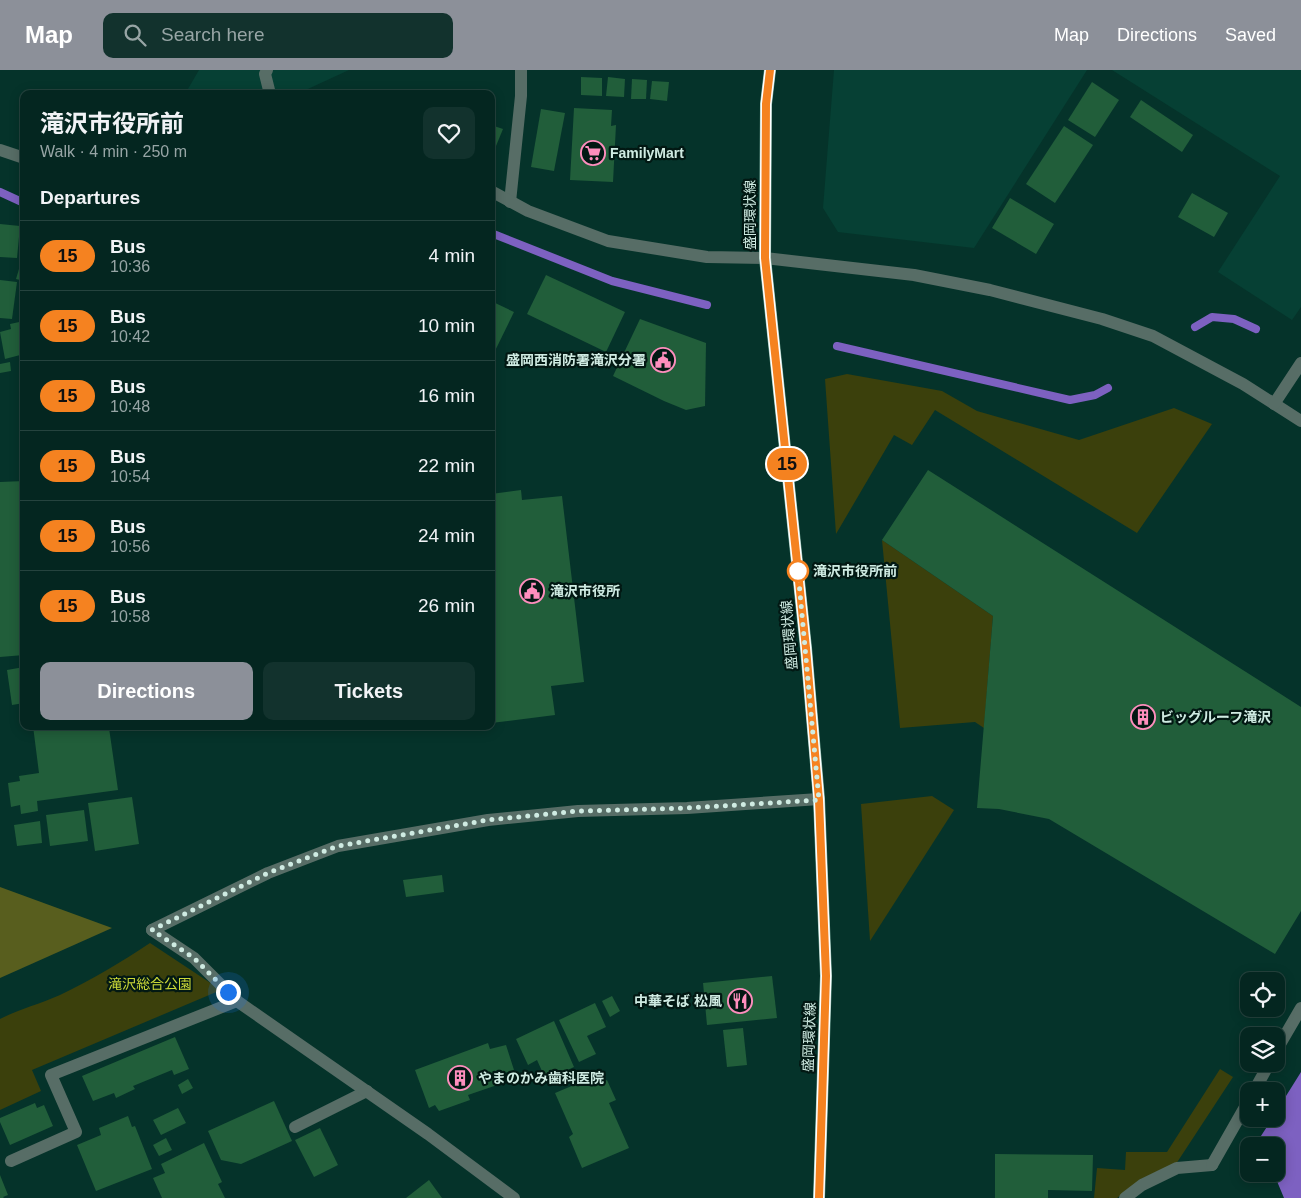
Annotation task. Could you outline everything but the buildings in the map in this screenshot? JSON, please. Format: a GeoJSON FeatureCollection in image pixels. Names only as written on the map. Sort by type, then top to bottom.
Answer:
{"type":"FeatureCollection","features":[{"type":"Feature","properties":{"kind":"main road","name":"盛岡環状線"},"geometry":{"type":"LineString","coordinates":[[770,70],[766,104],[765,258],[804,628],[819,800],[826,976],[819,1198]]}},
{"type":"Feature","properties":{"kind":"street"},"geometry":{"type":"LineString","coordinates":[[267,70],[269,90]]}},
{"type":"Feature","properties":{"kind":"street"},"geometry":{"type":"LineString","coordinates":[[510,202],[521,96],[521,70]]}},
{"type":"Feature","properties":{"kind":"street"},"geometry":{"type":"LineString","coordinates":[[0,150],[20,157]]}},
{"type":"Feature","properties":{"kind":"street"},"geometry":{"type":"LineString","coordinates":[[495,193],[528,211],[608,241],[707,257],[765,258],[914,275],[990,290],[1102,319],[1153,336],[1243,384],[1301,421]]}},
{"type":"Feature","properties":{"kind":"street"},"geometry":{"type":"LineString","coordinates":[[1274,404],[1301,363]]}},
{"type":"Feature","properties":{"kind":"street"},"geometry":{"type":"LineString","coordinates":[[514,1198],[236,1001],[194,958],[152,930],[268,873],[338,846],[488,820],[578,811],[687,808],[819,800]]}},
{"type":"Feature","properties":{"kind":"street"},"geometry":{"type":"LineString","coordinates":[[11,1162],[76,1132],[50,1075],[236,1001]]}},
{"type":"Feature","properties":{"kind":"street"},"geometry":{"type":"LineString","coordinates":[[1285,1036],[1301,1008]]}},
{"type":"Feature","properties":{"kind":"street"},"geometry":{"type":"LineString","coordinates":[[295,1127],[367,1092]]}},
{"type":"Feature","properties":{"kind":"street"},"geometry":{"type":"LineString","coordinates":[[1125,1198],[1142,1185],[1177,1168],[1212,1165],[1240,1116]]}},
{"type":"Feature","properties":{"kind":"shaded area"},"geometry":{"type":"Polygon","coordinates":[[[199,70],[349,70],[306,90],[187,90],[199,70]]]}},
{"type":"Feature","properties":{"kind":"shaded area"},"geometry":{"type":"Polygon","coordinates":[[[834,70],[1087,70],[974,248],[838,232],[823,208],[834,70]]]}},
{"type":"Feature","properties":{"kind":"shaded area"},"geometry":{"type":"Polygon","coordinates":[[[1112,70],[1301,70],[1301,307],[1292,320],[1218,272],[1280,176],[1112,70]]]}},
{"type":"Feature","properties":{"kind":"shaded area"},"geometry":{"type":"Polygon","coordinates":[[[1301,1072],[1301,1198],[1284,1198],[1277,1182],[1285,1182],[1285,1137],[1260,1137],[1267,1127],[1285,1127],[1285,1098],[1301,1072]]]}},
{"type":"Feature","properties":{"kind":"green space"},"geometry":{"type":"Polygon","coordinates":[[[847,374],[942,391],[977,411],[1079,440],[1174,408],[1212,424],[1137,533],[935,410],[912,445],[894,435],[836,534],[825,379],[847,374]]]}},
{"type":"Feature","properties":{"kind":"green space"},"geometry":{"type":"Polygon","coordinates":[[[882,540],[993,616],[984,728],[975,722],[900,728],[882,540]]]}},
{"type":"Feature","properties":{"kind":"green space"},"geometry":{"type":"Polygon","coordinates":[[[932,796],[954,810],[870,941],[861,804],[932,796]]]}},
{"type":"Feature","properties":{"kind":"green space"},"geometry":{"type":"Polygon","coordinates":[[[0,887],[112,928],[0,978],[0,887]]]}},
{"type":"Feature","properties":{"kind":"green space","name":"滝沢総合公園"},"geometry":{"type":"Polygon","coordinates":[[[150,943],[221,990],[32,1070],[41,1091],[0,1110],[0,1019],[72,989],[150,943]]]}},
{"type":"Feature","properties":{"kind":"green space"},"geometry":{"type":"Polygon","coordinates":[[[1220,1069],[1233,1077],[1176,1164],[1141,1179],[1117,1198],[1094,1198],[1097,1168],[1125,1170],[1126,1152],[1167,1152],[1220,1069]]]}},
{"type":"Feature","properties":{"kind":"waterway"},"geometry":{"type":"LineString","coordinates":[[0,192],[20,201]]}},
{"type":"Feature","properties":{"kind":"waterway"},"geometry":{"type":"LineString","coordinates":[[495,235],[612,281],[707,305]]}},
{"type":"Feature","properties":{"kind":"waterway"},"geometry":{"type":"LineString","coordinates":[[1195,327],[1212,317],[1234,319],[1256,329]]}},
{"type":"Feature","properties":{"kind":"waterway"},"geometry":{"type":"LineString","coordinates":[[837,346],[1070,400],[1095,395],[1108,388]]}},
{"type":"Feature","properties":{"kind":"bus line","name":"15"},"geometry":{"type":"LineString","coordinates":[[770,70],[766,104],[765,258],[806,648],[819,800],[826,1004],[819,1198]]}},
{"type":"Feature","properties":{"kind":"place","name":"FamilyMart"},"geometry":{"type":"Point","coordinates":[593,153]}},
{"type":"Feature","properties":{"kind":"place","name":"盛岡西消防署滝沢分署"},"geometry":{"type":"Point","coordinates":[663,360]}},
{"type":"Feature","properties":{"kind":"place","name":"滝沢市役所前"},"geometry":{"type":"Point","coordinates":[798,571]}},
{"type":"Feature","properties":{"kind":"place","name":"滝沢市役所"},"geometry":{"type":"Point","coordinates":[532,591]}},
{"type":"Feature","properties":{"kind":"place","name":"ビッグルーフ滝沢"},"geometry":{"type":"Point","coordinates":[1143,717]}},
{"type":"Feature","properties":{"kind":"place","name":"中華そば 松風"},"geometry":{"type":"Point","coordinates":[740,1001]}},
{"type":"Feature","properties":{"kind":"place","name":"やまのかみ歯科医院"},"geometry":{"type":"Point","coordinates":[460,1078]}},
{"type":"Feature","properties":{"kind":"route"},"geometry":{"type":"LineString","coordinates":[[228,992],[194,958],[152,930],[268,873],[338,846],[488,820],[578,811],[687,808],[819,800],[798,571]]}}]}
